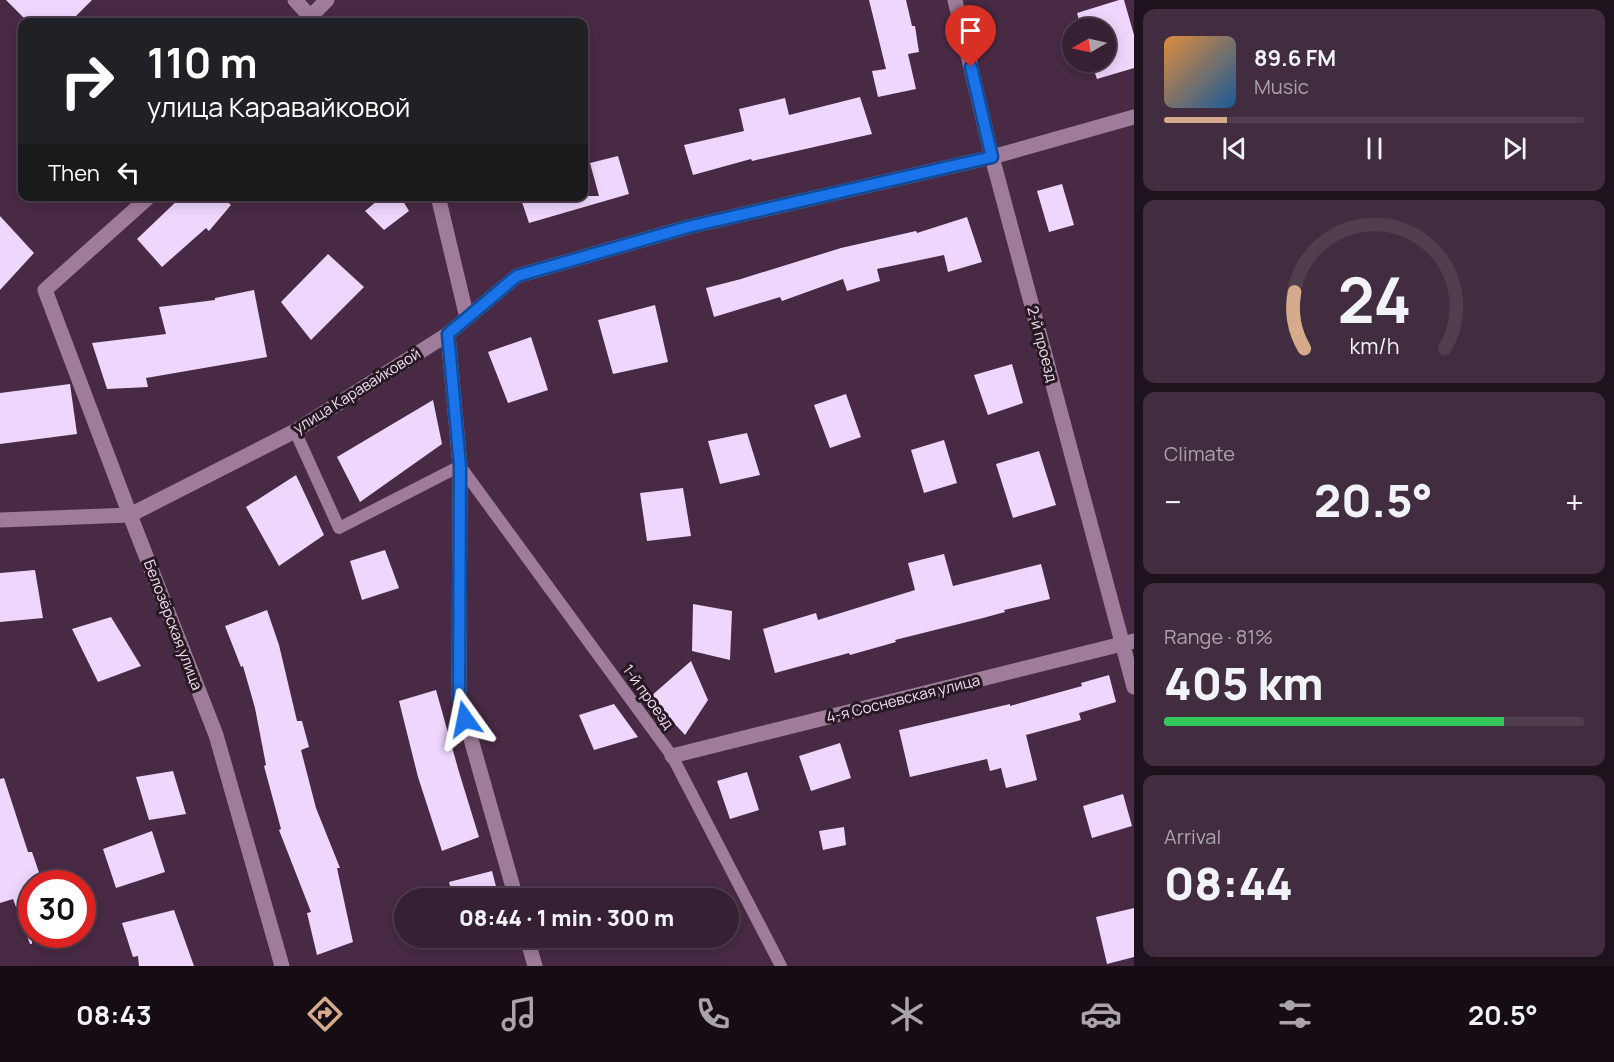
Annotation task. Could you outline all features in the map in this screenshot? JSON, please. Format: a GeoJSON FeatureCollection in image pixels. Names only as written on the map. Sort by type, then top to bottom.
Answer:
{"type":"FeatureCollection","features":[{"type":"Feature","properties":{"kind":"street"},"geometry":{"type":"LineString","coordinates":[[295,0],[311,18]]}},
{"type":"Feature","properties":{"kind":"street"},"geometry":{"type":"LineString","coordinates":[[314,18],[327,0]]}},
{"type":"Feature","properties":{"kind":"street","name":"2-й проезд"},"geometry":{"type":"LineString","coordinates":[[955,0],[992,157],[1128,643],[1134,687]]}},
{"type":"Feature","properties":{"kind":"street","name":"улица Каравайковой"},"geometry":{"type":"LineString","coordinates":[[130,515],[295,431],[448,334],[517,276],[688,227],[992,157],[1134,117]]}},
{"type":"Feature","properties":{"kind":"street","name":"Белозёрская улица"},"geometry":{"type":"LineString","coordinates":[[144,201],[45,290],[216,735],[282,966]]}},
{"type":"Feature","properties":{"kind":"street"},"geometry":{"type":"LineString","coordinates":[[439,201],[466,318]]}},
{"type":"Feature","properties":{"kind":"street"},"geometry":{"type":"LineString","coordinates":[[448,334],[460,466],[459,697],[513,888]]}},
{"type":"Feature","properties":{"kind":"street"},"geometry":{"type":"LineString","coordinates":[[0,520],[130,515]]}},
{"type":"Feature","properties":{"kind":"street","name":"4-я Сосневская улица"},"geometry":{"type":"LineString","coordinates":[[672,756],[1128,643]]}},
{"type":"Feature","properties":{"kind":"street"},"geometry":{"type":"LineString","coordinates":[[529,948],[535,966]]}},
{"type":"Feature","properties":{"kind":"lane"},"geometry":{"type":"LineString","coordinates":[[295,431],[339,528],[460,466]]}},
{"type":"Feature","properties":{"kind":"lane","name":"1-й проезд"},"geometry":{"type":"LineString","coordinates":[[460,466],[672,756],[782,966]]}},
{"type":"Feature","properties":{"kind":"building"},"geometry":{"type":"Polygon","coordinates":[[[6,0],[92,0],[74,18],[24,18],[6,0]]]}},
{"type":"Feature","properties":{"kind":"building"},"geometry":{"type":"Polygon","coordinates":[[[869,0],[906,0],[912,26],[915,26],[919,52],[908,54],[916,89],[878,97],[872,71],[886,69],[869,0]]]}},
{"type":"Feature","properties":{"kind":"building"},"geometry":{"type":"Polygon","coordinates":[[[1124,0],[1134,35],[1134,68],[1097,79],[1095,72],[1116,72],[1116,18],[1078,18],[1077,13],[1124,0]]]}},
{"type":"Feature","properties":{"kind":"building"},"geometry":{"type":"Polygon","coordinates":[[[860,97],[872,134],[752,161],[751,159],[693,175],[684,145],[744,131],[739,109],[785,98],[789,115],[860,97]]]}},
{"type":"Feature","properties":{"kind":"building"},"geometry":{"type":"Polygon","coordinates":[[[618,156],[629,194],[529,223],[522,201],[588,201],[588,196],[599,196],[590,163],[618,156]]]}},
{"type":"Feature","properties":{"kind":"building"},"geometry":{"type":"Polygon","coordinates":[[[1062,184],[1074,225],[1049,232],[1037,191],[1062,184]]]}},
{"type":"Feature","properties":{"kind":"building"},"geometry":{"type":"Polygon","coordinates":[[[177,201],[227,201],[231,205],[209,231],[206,228],[162,267],[137,239],[177,201]]]}},
{"type":"Feature","properties":{"kind":"building"},"geometry":{"type":"Polygon","coordinates":[[[377,201],[403,201],[409,211],[384,230],[365,211],[377,201]]]}},
{"type":"Feature","properties":{"kind":"building"},"geometry":{"type":"Polygon","coordinates":[[[0,216],[34,253],[0,290],[0,216]]]}},
{"type":"Feature","properties":{"kind":"building"},"geometry":{"type":"Polygon","coordinates":[[[967,217],[982,262],[948,272],[944,255],[877,269],[880,281],[847,291],[843,279],[782,301],[780,297],[714,317],[706,288],[841,248],[916,231],[917,233],[967,217]]]}},
{"type":"Feature","properties":{"kind":"building"},"geometry":{"type":"Polygon","coordinates":[[[328,254],[364,287],[311,340],[281,302],[328,254]]]}},
{"type":"Feature","properties":{"kind":"building"},"geometry":{"type":"Polygon","coordinates":[[[254,290],[267,357],[146,378],[148,387],[107,389],[92,343],[166,334],[159,307],[215,300],[215,298],[254,290]]]}},
{"type":"Feature","properties":{"kind":"building"},"geometry":{"type":"Polygon","coordinates":[[[655,305],[668,362],[613,374],[598,320],[655,305]]]}},
{"type":"Feature","properties":{"kind":"building"},"geometry":{"type":"Polygon","coordinates":[[[531,337],[548,390],[508,403],[488,352],[531,337]]]}},
{"type":"Feature","properties":{"kind":"building"},"geometry":{"type":"Polygon","coordinates":[[[1012,364],[1023,403],[988,415],[974,375],[1012,364]]]}},
{"type":"Feature","properties":{"kind":"building"},"geometry":{"type":"Polygon","coordinates":[[[70,384],[77,434],[0,444],[0,393],[70,384]]]}},
{"type":"Feature","properties":{"kind":"building"},"geometry":{"type":"Polygon","coordinates":[[[846,394],[861,437],[830,448],[814,405],[846,394]]]}},
{"type":"Feature","properties":{"kind":"building"},"geometry":{"type":"Polygon","coordinates":[[[433,400],[442,444],[360,502],[337,457],[433,400]]]}},
{"type":"Feature","properties":{"kind":"building"},"geometry":{"type":"Polygon","coordinates":[[[747,433],[760,475],[720,484],[708,441],[747,433]]]}},
{"type":"Feature","properties":{"kind":"building"},"geometry":{"type":"Polygon","coordinates":[[[944,440],[957,483],[924,493],[911,450],[944,440]]]}},
{"type":"Feature","properties":{"kind":"building"},"geometry":{"type":"Polygon","coordinates":[[[1039,451],[1056,505],[1013,518],[996,464],[1039,451]]]}},
{"type":"Feature","properties":{"kind":"building"},"geometry":{"type":"Polygon","coordinates":[[[296,475],[324,535],[279,566],[246,507],[296,475]]]}},
{"type":"Feature","properties":{"kind":"building"},"geometry":{"type":"Polygon","coordinates":[[[683,488],[691,536],[647,541],[640,493],[683,488]]]}},
{"type":"Feature","properties":{"kind":"building"},"geometry":{"type":"Polygon","coordinates":[[[385,550],[399,588],[362,600],[350,561],[385,550]]]}},
{"type":"Feature","properties":{"kind":"building"},"geometry":{"type":"Polygon","coordinates":[[[944,554],[953,586],[1041,564],[1050,599],[895,640],[896,642],[850,655],[849,653],[775,673],[763,629],[816,613],[818,620],[915,590],[908,563],[944,554]]]}},
{"type":"Feature","properties":{"kind":"building"},"geometry":{"type":"Polygon","coordinates":[[[35,570],[43,618],[0,622],[0,573],[35,570]]]}},
{"type":"Feature","properties":{"kind":"building"},"geometry":{"type":"Polygon","coordinates":[[[693,604],[732,611],[730,660],[692,651],[693,604]]]}},
{"type":"Feature","properties":{"kind":"building"},"geometry":{"type":"Polygon","coordinates":[[[267,610],[279,645],[297,721],[302,721],[309,747],[301,750],[316,808],[340,868],[337,868],[353,942],[317,955],[307,913],[311,912],[279,830],[281,829],[264,766],[266,765],[255,708],[243,666],[241,667],[225,626],[267,610]]]}},
{"type":"Feature","properties":{"kind":"building"},"geometry":{"type":"Polygon","coordinates":[[[111,617],[141,666],[98,682],[72,629],[111,617]]]}},
{"type":"Feature","properties":{"kind":"building"},"geometry":{"type":"Polygon","coordinates":[[[691,661],[708,700],[685,735],[650,697],[691,661]]]}},
{"type":"Feature","properties":{"kind":"building"},"geometry":{"type":"Polygon","coordinates":[[[1109,675],[1116,702],[1079,713],[1081,720],[1026,735],[1037,780],[1006,788],[1001,768],[990,771],[987,759],[910,777],[899,730],[1010,704],[1010,706],[1082,686],[1081,683],[1109,675]]]}},
{"type":"Feature","properties":{"kind":"building"},"geometry":{"type":"Polygon","coordinates":[[[436,690],[479,837],[442,851],[418,777],[399,701],[436,690]]]}},
{"type":"Feature","properties":{"kind":"building"},"geometry":{"type":"Polygon","coordinates":[[[614,704],[638,737],[594,750],[579,715],[614,704]]]}},
{"type":"Feature","properties":{"kind":"building"},"geometry":{"type":"Polygon","coordinates":[[[840,743],[851,778],[811,791],[799,756],[840,743]]]}},
{"type":"Feature","properties":{"kind":"building"},"geometry":{"type":"Polygon","coordinates":[[[173,771],[186,814],[149,820],[136,777],[173,771]]]}},
{"type":"Feature","properties":{"kind":"building"},"geometry":{"type":"Polygon","coordinates":[[[747,772],[759,810],[730,819],[717,781],[747,772]]]}},
{"type":"Feature","properties":{"kind":"building"},"geometry":{"type":"Polygon","coordinates":[[[4,778],[28,852],[32,852],[38,870],[18,870],[18,912],[13,899],[0,903],[0,779],[4,778]]]}},
{"type":"Feature","properties":{"kind":"building"},"geometry":{"type":"Polygon","coordinates":[[[1123,794],[1132,826],[1092,838],[1083,806],[1123,794]]]}},
{"type":"Feature","properties":{"kind":"building"},"geometry":{"type":"Polygon","coordinates":[[[844,827],[846,845],[823,850],[819,831],[844,827]]]}},
{"type":"Feature","properties":{"kind":"building"},"geometry":{"type":"Polygon","coordinates":[[[152,831],[165,872],[116,888],[103,849],[152,831]]]}},
{"type":"Feature","properties":{"kind":"building"},"geometry":{"type":"Polygon","coordinates":[[[492,871],[496,888],[450,888],[449,882],[492,871]]]}},
{"type":"Feature","properties":{"kind":"building"},"geometry":{"type":"Polygon","coordinates":[[[1134,908],[1134,957],[1107,964],[1096,917],[1134,908]]]}},
{"type":"Feature","properties":{"kind":"building"},"geometry":{"type":"Polygon","coordinates":[[[174,910],[194,966],[139,966],[138,956],[133,957],[122,923],[174,910]]]}},
{"type":"Feature","properties":{"kind":"route"},"geometry":{"type":"LineString","coordinates":[[465,719],[459,697],[460,466],[448,334],[517,276],[688,227],[992,157],[971,67]]}}]}
